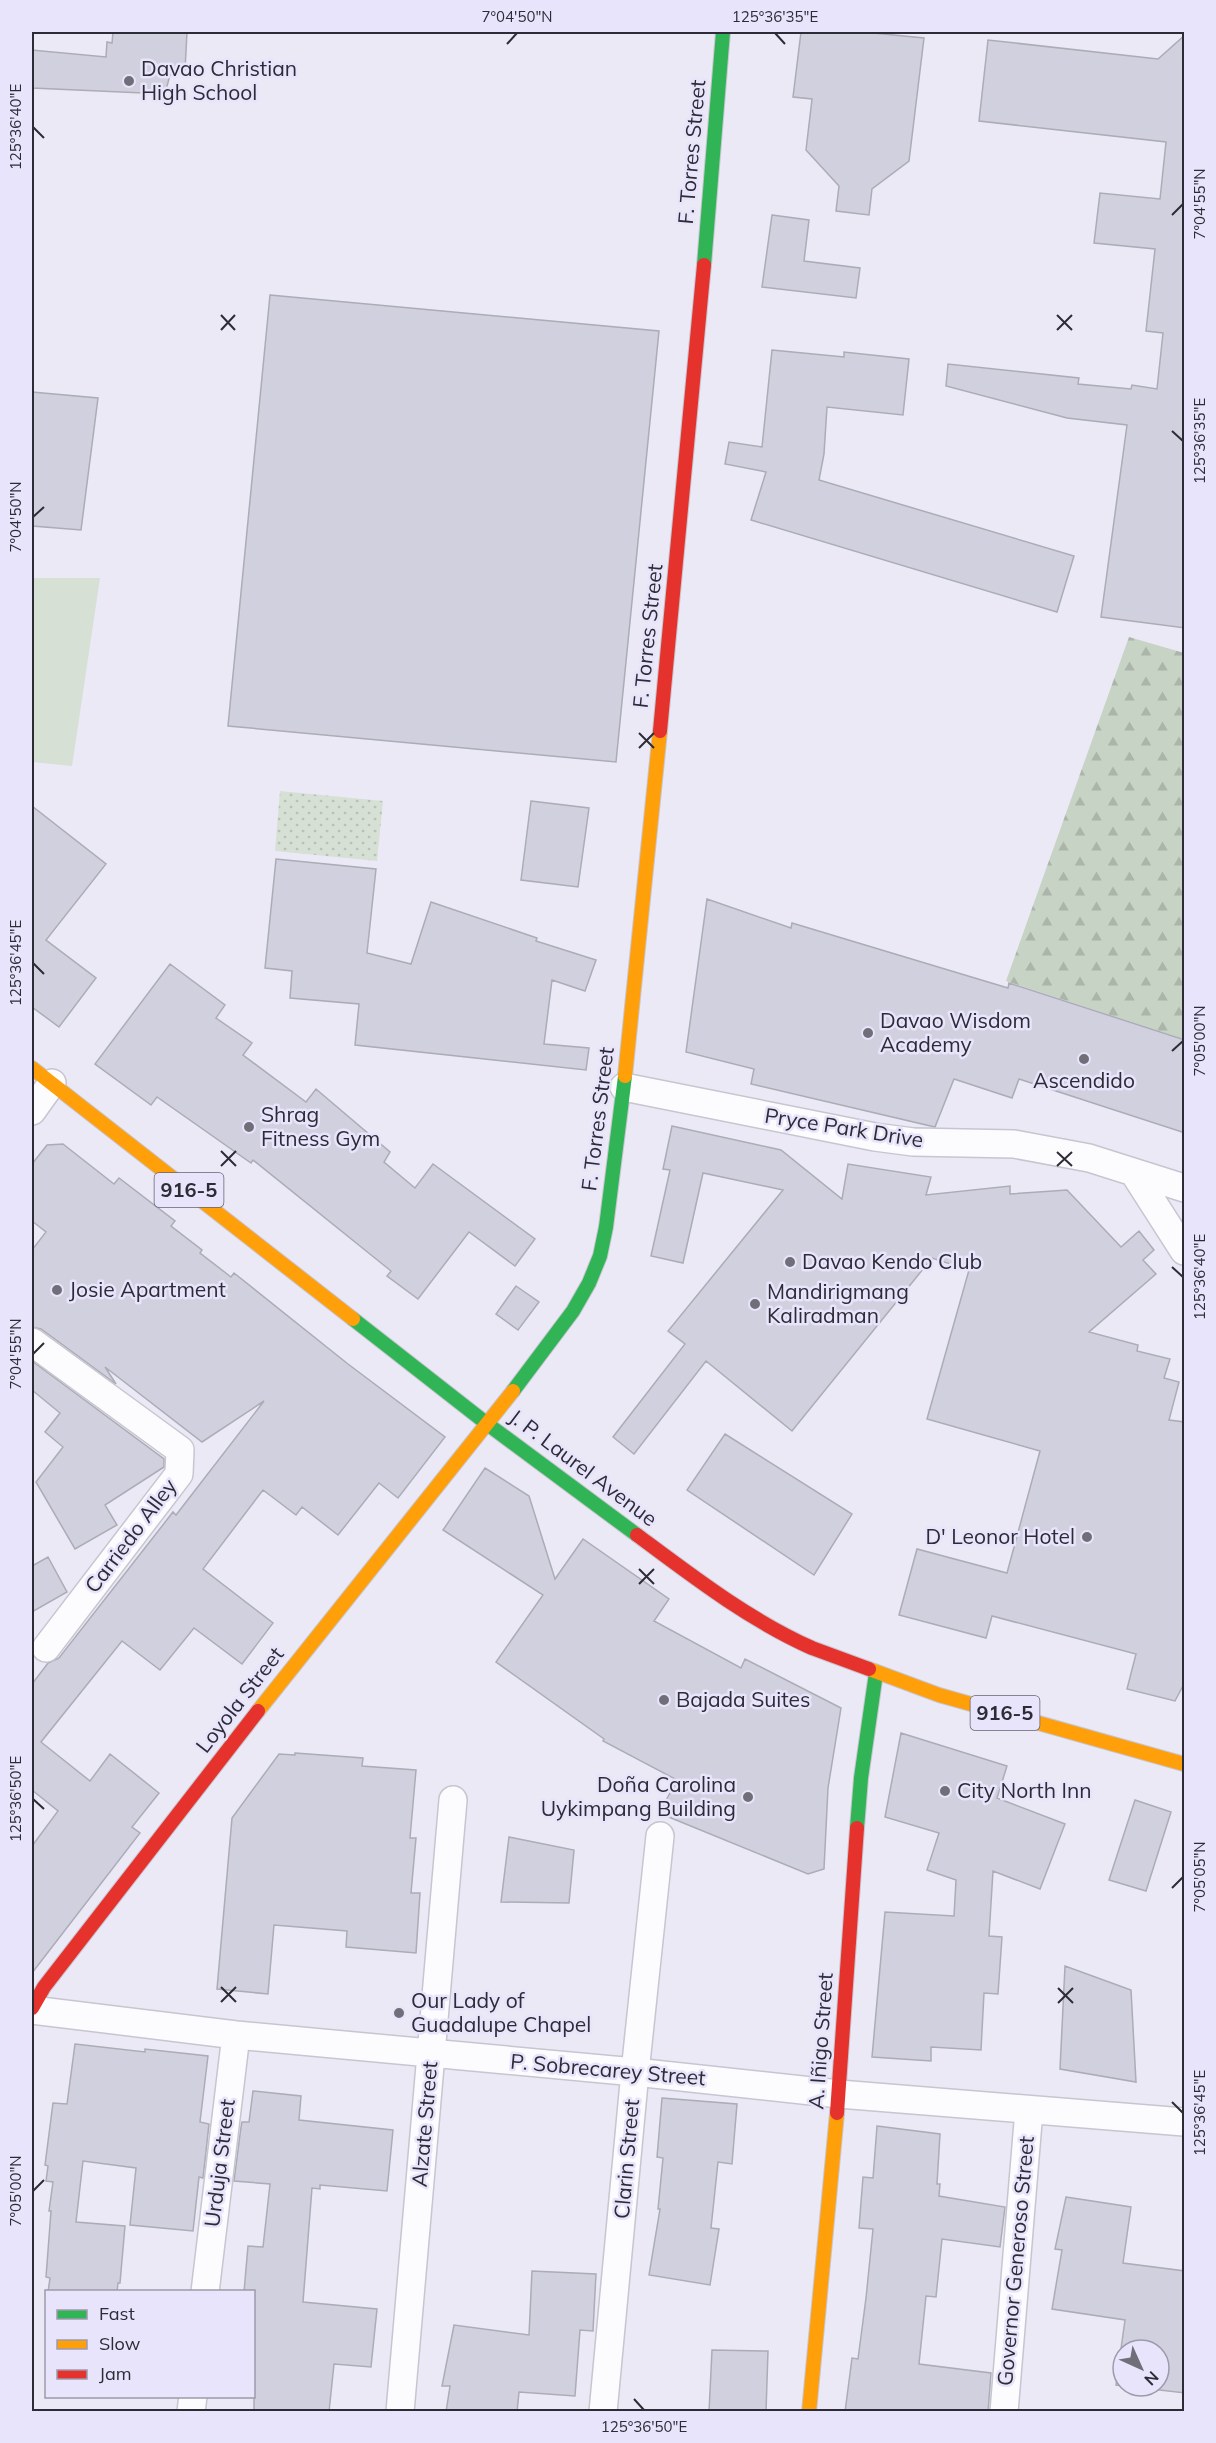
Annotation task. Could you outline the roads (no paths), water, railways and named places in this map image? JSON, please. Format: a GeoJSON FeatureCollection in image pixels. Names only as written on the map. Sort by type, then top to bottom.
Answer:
{"type":"FeatureCollection","features":[{"type":"Feature","properties":{"kind":"main road","name":"F. Torres Street"},"geometry":{"type":"LineString","coordinates":[[486,1423],[533,1366],[573,1311],[596,1269],[606,1227],[624,1087],[701,305],[723,32]]}},
{"type":"Feature","properties":{"kind":"main road","name":"J. P. Laurel Avenue"},"geometry":{"type":"LineString","coordinates":[[42,1075],[486,1423],[690,1574],[740,1606],[811,1647],[876,1673],[939,1695],[1185,1764]]}},
{"type":"Feature","properties":{"kind":"main road","name":"Loyola Street"},"geometry":{"type":"LineString","coordinates":[[32,2009],[44,1987],[246,1725],[486,1423]]}},
{"type":"Feature","properties":{"kind":"main road","name":"A. Iñigo Street"},"geometry":{"type":"LineString","coordinates":[[809,2412],[839,2094],[861,1778],[876,1673]]}},
{"type":"Feature","properties":{"kind":"street"},"geometry":{"type":"LineString","coordinates":[[32,1111],[42,1075]]}},
{"type":"Feature","properties":{"kind":"street","name":"Pryce Park Drive"},"geometry":{"type":"LineString","coordinates":[[624,1087],[875,1137],[914,1142],[1014,1144],[1054,1150],[1089,1158],[1185,1188]]}},
{"type":"Feature","properties":{"kind":"street"},"geometry":{"type":"LineString","coordinates":[[1134,1173],[1185,1251]]}},
{"type":"Feature","properties":{"kind":"street","name":"Carriedo Alley"},"geometry":{"type":"LineString","coordinates":[[32,1342],[180,1450],[178,1474],[46,1648]]}},
{"type":"Feature","properties":{"kind":"street","name":"Alzate Street"},"geometry":{"type":"LineString","coordinates":[[400,2412],[453,1800]]}},
{"type":"Feature","properties":{"kind":"street","name":"Clarin Street"},"geometry":{"type":"LineString","coordinates":[[603,2412],[660,1836]]}},
{"type":"Feature","properties":{"kind":"street","name":"P. Sobrecarey Street"},"geometry":{"type":"LineString","coordinates":[[32,2009],[236,2035],[635,2072],[839,2094],[1185,2122]]}},
{"type":"Feature","properties":{"kind":"street","name":"Urduja Street"},"geometry":{"type":"LineString","coordinates":[[205,2290],[236,2035]]}},
{"type":"Feature","properties":{"kind":"street","name":"Governor Generoso Street"},"geometry":{"type":"LineString","coordinates":[[1004,2412],[1029,2110]]}},
{"type":"Feature","properties":{"kind":"place","name":"Davao Christian High School"},"geometry":{"type":"Point","coordinates":[129,81]}},
{"type":"Feature","properties":{"kind":"place","name":"Davao Wisdom Academy"},"geometry":{"type":"Point","coordinates":[868,1033]}},
{"type":"Feature","properties":{"kind":"place","name":"Ascendido"},"geometry":{"type":"Point","coordinates":[1084,1059]}},
{"type":"Feature","properties":{"kind":"place","name":"Shrag Fitness Gym"},"geometry":{"type":"Point","coordinates":[249,1127]}},
{"type":"Feature","properties":{"kind":"place","name":"Davao Kendo Club"},"geometry":{"type":"Point","coordinates":[790,1262]}},
{"type":"Feature","properties":{"kind":"place","name":"Josie Apartment"},"geometry":{"type":"Point","coordinates":[57,1290]}},
{"type":"Feature","properties":{"kind":"place","name":"Mandirigmang Kaliradman"},"geometry":{"type":"Point","coordinates":[755,1304]}},
{"type":"Feature","properties":{"kind":"place","name":"D' Leonor Hotel"},"geometry":{"type":"Point","coordinates":[1087,1537]}},
{"type":"Feature","properties":{"kind":"place","name":"Bajada Suites"},"geometry":{"type":"Point","coordinates":[664,1700]}},
{"type":"Feature","properties":{"kind":"place","name":"City North Inn"},"geometry":{"type":"Point","coordinates":[945,1791]}},
{"type":"Feature","properties":{"kind":"place","name":"Doña Carolina Uykimpang Building"},"geometry":{"type":"Point","coordinates":[748,1797]}},
{"type":"Feature","properties":{"kind":"place","name":"Our Lady of Guadalupe Chapel"},"geometry":{"type":"Point","coordinates":[399,2013]}}]}
